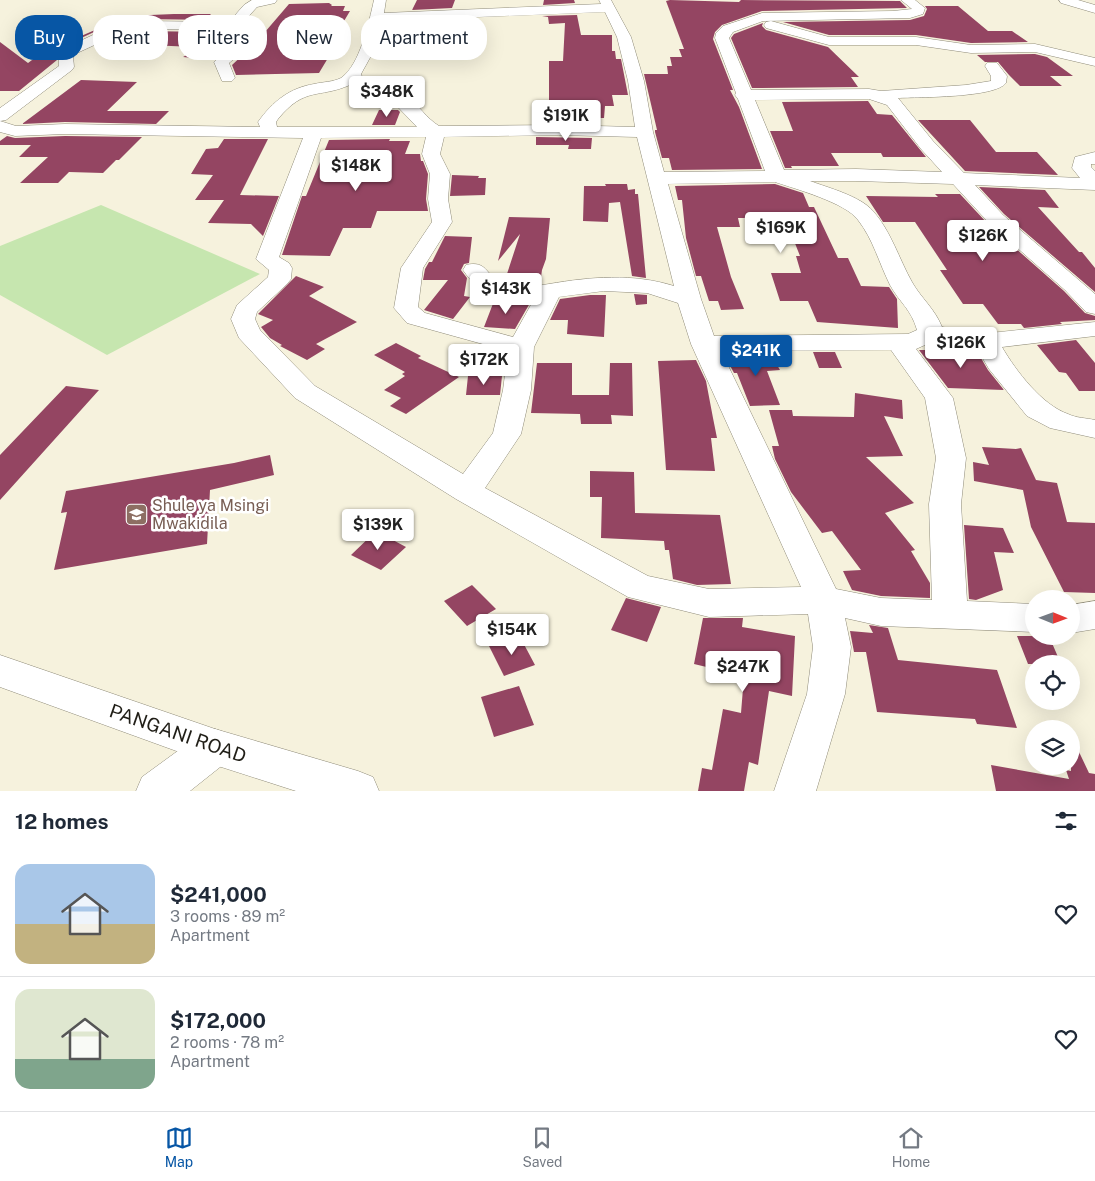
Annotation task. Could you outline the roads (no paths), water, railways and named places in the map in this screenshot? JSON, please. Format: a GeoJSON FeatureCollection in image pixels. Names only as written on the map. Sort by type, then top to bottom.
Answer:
{"type":"FeatureCollection","features":[{"type":"Feature","properties":{"kind":"street"},"geometry":{"type":"LineString","coordinates":[[242,15],[254,2],[271,0]]}},
{"type":"Feature","properties":{"kind":"street"},"geometry":{"type":"LineString","coordinates":[[376,15],[380,0]]}},
{"type":"Feature","properties":{"kind":"street"},"geometry":{"type":"LineString","coordinates":[[907,0],[919,8],[918,11],[910,14],[893,15],[776,16],[754,20],[728,29],[723,33],[722,38],[743,95],[777,176],[841,199],[865,214],[884,245],[902,285],[925,315],[931,333]]}},
{"type":"Feature","properties":{"kind":"street"},"geometry":{"type":"LineString","coordinates":[[1065,0],[1095,9]]}},
{"type":"Feature","properties":{"kind":"street"},"geometry":{"type":"LineString","coordinates":[[406,15],[607,4],[624,37],[636,81],[644,132],[689,299],[704,344],[824,600],[832,647],[826,694],[795,791]]}},
{"type":"Feature","properties":{"kind":"street"},"geometry":{"type":"LineString","coordinates":[[754,20],[829,41],[916,41],[971,49],[1035,48],[1095,62]]}},
{"type":"Feature","properties":{"kind":"street"},"geometry":{"type":"LineString","coordinates":[[0,116],[46,84],[67,66],[66,56],[70,51],[113,31],[141,25],[178,25]]}},
{"type":"Feature","properties":{"kind":"street"},"geometry":{"type":"LineString","coordinates":[[223,60],[221,62],[227,78]]}},
{"type":"Feature","properties":{"kind":"street"},"geometry":{"type":"LineString","coordinates":[[270,132],[267,122],[285,100],[298,93],[346,82],[354,75],[361,60]]}},
{"type":"Feature","properties":{"kind":"street"},"geometry":{"type":"LineString","coordinates":[[743,95],[869,94],[881,96],[921,91],[950,91],[998,83],[999,76],[992,66]]}},
{"type":"Feature","properties":{"kind":"street"},"geometry":{"type":"LineString","coordinates":[[354,75],[356,82],[401,100],[414,110],[423,123],[436,132]]}},
{"type":"Feature","properties":{"kind":"street"},"geometry":{"type":"LineString","coordinates":[[881,96],[893,102],[927,145],[996,219],[1073,285],[1095,307]]}},
{"type":"Feature","properties":{"kind":"street"},"geometry":{"type":"LineString","coordinates":[[0,126],[15,131],[45,129],[166,129],[314,133],[559,130],[644,132]]}},
{"type":"Feature","properties":{"kind":"street"},"geometry":{"type":"LineString","coordinates":[[436,132],[431,154],[440,174],[438,199],[442,222],[412,268],[406,308],[416,318],[430,323],[521,347]]}},
{"type":"Feature","properties":{"kind":"street"},"geometry":{"type":"LineString","coordinates":[[314,133],[303,158],[267,259],[281,268],[279,279],[246,310],[243,319],[248,333],[305,392],[467,491],[640,588],[709,602],[824,600],[881,612],[1025,618]]}},
{"type":"Feature","properties":{"kind":"street"},"geometry":{"type":"LineString","coordinates":[[1095,158],[1082,161],[1081,168],[1095,183]]}},
{"type":"Feature","properties":{"kind":"street"},"geometry":{"type":"LineString","coordinates":[[657,178],[856,175],[1095,183]]}},
{"type":"Feature","properties":{"kind":"street"},"geometry":{"type":"LineString","coordinates":[[474,270],[491,288],[506,294],[525,295],[550,290],[627,284],[650,286],[689,299]]}},
{"type":"Feature","properties":{"kind":"street"},"geometry":{"type":"LineString","coordinates":[[467,491],[507,434],[516,390],[521,347],[550,290]]}},
{"type":"Feature","properties":{"kind":"street"},"geometry":{"type":"LineString","coordinates":[[704,344],[913,342],[931,333],[981,342],[1095,329]]}},
{"type":"Feature","properties":{"kind":"street"},"geometry":{"type":"LineString","coordinates":[[898,342],[939,398],[951,458],[945,504],[950,614]]}},
{"type":"Feature","properties":{"kind":"street"},"geometry":{"type":"LineString","coordinates":[[981,342],[989,347],[998,363],[1037,410],[1060,422],[1095,428]]}},
{"type":"Feature","properties":{"kind":"street"},"geometry":{"type":"LineString","coordinates":[[1080,618],[1095,615]]}},
{"type":"Feature","properties":{"kind":"street","name":"PANGANI ROAD"},"geometry":{"type":"LineString","coordinates":[[0,671],[215,748],[358,791]]}},
{"type":"Feature","properties":{"kind":"street"},"geometry":{"type":"LineString","coordinates":[[156,791],[215,748]]}},
{"type":"Feature","properties":{"kind":"place","name":"Shule ya Msingi Mwakidila"},"geometry":{"type":"Point","coordinates":[136,514]}}]}
